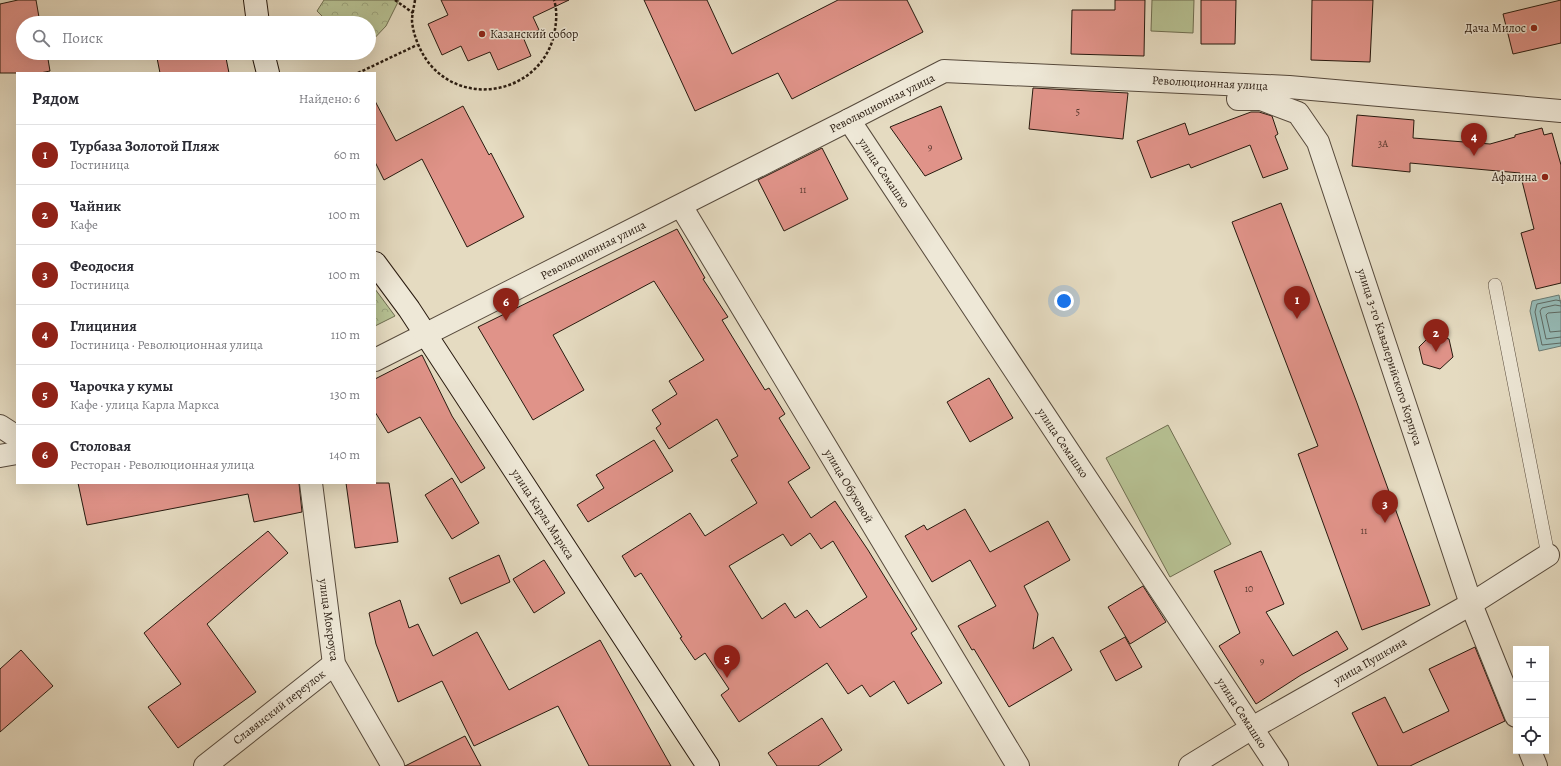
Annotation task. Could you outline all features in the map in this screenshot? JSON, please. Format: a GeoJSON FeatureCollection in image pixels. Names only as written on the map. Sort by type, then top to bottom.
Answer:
{"type":"FeatureCollection","features":[{"type":"Feature","properties":{"kind":"street"},"geometry":{"type":"LineString","coordinates":[[255,0],[257,16]]}},
{"type":"Feature","properties":{"kind":"street"},"geometry":{"type":"LineString","coordinates":[[265,60],[268,72]]}},
{"type":"Feature","properties":{"kind":"street","name":"Революционная улица"},"geometry":{"type":"LineString","coordinates":[[376,359],[681,206],[944,70],[1289,87],[1561,111]]}},
{"type":"Feature","properties":{"kind":"street","name":"улица 3-го Кавалерийского Корпуса"},"geometry":{"type":"LineString","coordinates":[[1186,82],[1214,98],[1261,99],[1298,114],[1318,142],[1471,604],[1513,709]]}},
{"type":"Feature","properties":{"kind":"street","name":"улица Семашко"},"geometry":{"type":"LineString","coordinates":[[849,120],[1276,766]]}},
{"type":"Feature","properties":{"kind":"street","name":"улица Обуховой"},"geometry":{"type":"LineString","coordinates":[[681,206],[1018,766]]}},
{"type":"Feature","properties":{"kind":"street","name":"улица Карла Маркса"},"geometry":{"type":"LineString","coordinates":[[376,264],[426,334],[708,766]]}},
{"type":"Feature","properties":{"kind":"street"},"geometry":{"type":"LineString","coordinates":[[0,426],[16,436]]}},
{"type":"Feature","properties":{"kind":"street"},"geometry":{"type":"LineString","coordinates":[[0,456],[16,453]]}},
{"type":"Feature","properties":{"kind":"street","name":"улица Мокроуса"},"geometry":{"type":"LineString","coordinates":[[311,484],[334,664],[393,766]]}},
{"type":"Feature","properties":{"kind":"street","name":"улица Пушкина"},"geometry":{"type":"LineString","coordinates":[[1190,766],[1252,728],[1471,604],[1548,555]]}},
{"type":"Feature","properties":{"kind":"street","name":"Славянский переулок"},"geometry":{"type":"LineString","coordinates":[[204,766],[334,664]]}},
{"type":"Feature","properties":{"kind":"street"},"geometry":{"type":"LineString","coordinates":[[1531,754],[1536,766]]}},
{"type":"Feature","properties":{"kind":"lane"},"geometry":{"type":"LineString","coordinates":[[1495,285],[1548,555]]}},
{"type":"Feature","properties":{"kind":"path"},"geometry":{"type":"LineString","coordinates":[[396,0],[414,13]]}},
{"type":"Feature","properties":{"kind":"path"},"geometry":{"type":"LineString","coordinates":[[415,0],[412,22],[417,45],[430,65],[448,80],[470,89],[493,90],[516,83],[535,70],[549,50],[556,28],[554,0]]}},
{"type":"Feature","properties":{"kind":"path"},"geometry":{"type":"LineString","coordinates":[[360,72],[417,45]]}},
{"type":"Feature","properties":{"kind":"green space"},"geometry":{"type":"Polygon","coordinates":[[[324,0],[399,0],[386,26],[376,37],[376,16],[322,16],[317,11],[324,0]]]}},
{"type":"Feature","properties":{"kind":"green space"},"geometry":{"type":"Polygon","coordinates":[[[1152,0],[1194,0],[1193,33],[1151,31],[1152,0]]]}},
{"type":"Feature","properties":{"kind":"green space"},"geometry":{"type":"Polygon","coordinates":[[[376,290],[395,316],[376,326],[376,290]]]}},
{"type":"Feature","properties":{"kind":"green space"},"geometry":{"type":"Polygon","coordinates":[[[1168,425],[1231,544],[1170,577],[1106,458],[1168,425]]]}},
{"type":"Feature","properties":{"kind":"water"},"geometry":{"type":"Polygon","coordinates":[[[1559,295],[1561,305],[1561,346],[1539,351],[1530,311],[1532,301],[1559,295]]]}},
{"type":"Feature","properties":{"kind":"building"},"geometry":{"type":"Polygon","coordinates":[[[18,0],[36,0],[39,16],[16,16],[16,60],[48,60],[50,71],[0,73],[0,4],[18,0]]]}},
{"type":"Feature","properties":{"kind":"building","name":"Казанский собор"},"geometry":{"type":"Polygon","coordinates":[[[441,0],[569,0],[533,17],[539,30],[523,37],[531,56],[498,70],[490,52],[468,61],[461,46],[442,55],[428,24],[448,15],[441,0]]]}},
{"type":"Feature","properties":{"kind":"building"},"geometry":{"type":"Polygon","coordinates":[[[644,0],[707,0],[732,54],[838,0],[907,0],[923,32],[792,99],[778,73],[695,111],[644,0]]]}},
{"type":"Feature","properties":{"kind":"building"},"geometry":{"type":"Polygon","coordinates":[[[1115,0],[1145,0],[1144,56],[1071,54],[1072,10],[1115,10],[1115,0]]]}},
{"type":"Feature","properties":{"kind":"building"},"geometry":{"type":"Polygon","coordinates":[[[1201,0],[1236,0],[1235,44],[1201,44],[1201,0]]]}},
{"type":"Feature","properties":{"kind":"building"},"geometry":{"type":"Polygon","coordinates":[[[1312,0],[1373,0],[1370,62],[1311,60],[1312,0]]]}},
{"type":"Feature","properties":{"kind":"building","name":"Дача Милос"},"geometry":{"type":"Polygon","coordinates":[[[1561,0],[1561,43],[1513,54],[1503,14],[1561,0]]]}},
{"type":"Feature","properties":{"kind":"building"},"geometry":{"type":"Polygon","coordinates":[[[157,60],[226,60],[229,72],[160,72],[157,60]]]}},
{"type":"Feature","properties":{"kind":"building"},"geometry":{"type":"Polygon","coordinates":[[[1033,88],[1128,93],[1123,139],[1029,129],[1033,88]]]}},
{"type":"Feature","properties":{"kind":"building"},"geometry":{"type":"Polygon","coordinates":[[[376,103],[396,141],[463,106],[489,155],[491,153],[524,217],[467,247],[422,159],[384,180],[376,164],[376,103]]]}},
{"type":"Feature","properties":{"kind":"building"},"geometry":{"type":"Polygon","coordinates":[[[941,106],[962,159],[925,176],[890,127],[941,106]]]}},
{"type":"Feature","properties":{"kind":"building"},"geometry":{"type":"Polygon","coordinates":[[[1251,112],[1259,112],[1272,116],[1278,134],[1275,136],[1288,169],[1263,178],[1250,145],[1191,168],[1189,164],[1151,178],[1137,141],[1185,123],[1189,135],[1251,112]]]}},
{"type":"Feature","properties":{"kind":"building"},"geometry":{"type":"Polygon","coordinates":[[[1357,115],[1414,120],[1413,138],[1490,144],[1515,137],[1515,135],[1542,128],[1544,135],[1552,133],[1561,165],[1561,283],[1536,289],[1521,233],[1534,229],[1520,173],[1410,163],[1410,172],[1352,166],[1357,115]]]}},
{"type":"Feature","properties":{"kind":"building"},"geometry":{"type":"Polygon","coordinates":[[[822,148],[848,199],[784,231],[758,180],[822,148]]]}},
{"type":"Feature","properties":{"kind":"building"},"geometry":{"type":"Polygon","coordinates":[[[1281,203],[1357,403],[1430,605],[1362,630],[1298,454],[1318,446],[1232,222],[1281,203]]]}},
{"type":"Feature","properties":{"kind":"building"},"geometry":{"type":"Polygon","coordinates":[[[677,229],[705,278],[703,279],[728,317],[722,320],[765,390],[769,388],[785,414],[779,418],[810,468],[788,482],[811,518],[835,501],[868,550],[917,629],[911,633],[942,683],[908,704],[894,681],[870,697],[862,685],[848,694],[827,663],[739,722],[721,695],[729,689],[705,653],[695,660],[641,573],[635,577],[622,556],[690,513],[705,536],[757,503],[731,460],[738,456],[717,419],[669,449],[656,428],[661,424],[652,410],[677,394],[669,381],[704,360],[654,281],[553,335],[584,390],[533,420],[478,327],[677,229]],[[810,533],[791,546],[783,534],[729,566],[762,619],[785,603],[795,618],[807,610],[820,628],[867,597],[833,541],[821,549],[810,533]]]}},
{"type":"Feature","properties":{"kind":"building"},"geometry":{"type":"Polygon","coordinates":[[[1432,334],[1449,339],[1453,357],[1440,369],[1423,364],[1419,347],[1432,334]]]}},
{"type":"Feature","properties":{"kind":"building"},"geometry":{"type":"Polygon","coordinates":[[[422,355],[452,416],[485,468],[461,483],[420,417],[388,433],[376,414],[376,378],[422,355]]]}},
{"type":"Feature","properties":{"kind":"building"},"geometry":{"type":"Polygon","coordinates":[[[989,378],[1013,418],[970,442],[947,402],[989,378]]]}},
{"type":"Feature","properties":{"kind":"building"},"geometry":{"type":"Polygon","coordinates":[[[654,440],[673,471],[588,522],[577,505],[604,488],[596,475],[654,440]]]}},
{"type":"Feature","properties":{"kind":"building"},"geometry":{"type":"Polygon","coordinates":[[[452,478],[479,523],[452,539],[425,495],[452,478]]]}},
{"type":"Feature","properties":{"kind":"building"},"geometry":{"type":"Polygon","coordinates":[[[389,483],[398,542],[355,548],[346,484],[389,483]]]}},
{"type":"Feature","properties":{"kind":"building"},"geometry":{"type":"Polygon","coordinates":[[[78,484],[299,484],[302,512],[254,522],[248,494],[87,525],[78,484]]]}},
{"type":"Feature","properties":{"kind":"building"},"geometry":{"type":"Polygon","coordinates":[[[965,509],[990,552],[1048,521],[1070,560],[1024,586],[1038,614],[1033,649],[1053,637],[1072,670],[1009,707],[974,649],[972,650],[958,626],[996,606],[970,560],[932,582],[905,536],[924,525],[927,530],[965,509]]]}},
{"type":"Feature","properties":{"kind":"building"},"geometry":{"type":"Polygon","coordinates":[[[268,531],[288,553],[207,624],[256,692],[178,748],[148,707],[181,684],[144,633],[268,531]]]}},
{"type":"Feature","properties":{"kind":"building"},"geometry":{"type":"Polygon","coordinates":[[[1261,551],[1284,604],[1266,612],[1293,656],[1337,631],[1348,649],[1301,675],[1256,704],[1219,646],[1240,633],[1214,571],[1261,551]]]}},
{"type":"Feature","properties":{"kind":"building"},"geometry":{"type":"Polygon","coordinates":[[[499,555],[510,582],[461,604],[449,578],[499,555]]]}},
{"type":"Feature","properties":{"kind":"building"},"geometry":{"type":"Polygon","coordinates":[[[544,560],[565,593],[534,613],[513,579],[544,560]]]}},
{"type":"Feature","properties":{"kind":"building"},"geometry":{"type":"Polygon","coordinates":[[[1143,586],[1166,622],[1130,644],[1108,607],[1143,586]]]}},
{"type":"Feature","properties":{"kind":"building"},"geometry":{"type":"Polygon","coordinates":[[[400,600],[409,628],[418,624],[433,656],[477,632],[509,690],[600,640],[671,766],[589,766],[558,706],[474,746],[442,681],[398,702],[376,644],[369,613],[400,600]]]}},
{"type":"Feature","properties":{"kind":"building"},"geometry":{"type":"Polygon","coordinates":[[[1125,637],[1142,667],[1116,681],[1100,651],[1125,637]]]}},
{"type":"Feature","properties":{"kind":"building"},"geometry":{"type":"Polygon","coordinates":[[[1475,647],[1505,721],[1410,766],[1378,766],[1352,713],[1385,697],[1403,733],[1449,711],[1429,669],[1475,647]]]}},
{"type":"Feature","properties":{"kind":"building"},"geometry":{"type":"Polygon","coordinates":[[[21,650],[53,686],[0,732],[0,669],[21,650]]]}},
{"type":"Feature","properties":{"kind":"building"},"geometry":{"type":"Polygon","coordinates":[[[822,718],[842,750],[818,766],[777,766],[768,753],[822,718]]]}},
{"type":"Feature","properties":{"kind":"building"},"geometry":{"type":"Polygon","coordinates":[[[465,736],[481,766],[405,766],[465,736]]]}},
{"type":"Feature","properties":{"kind":"place","name":"Дача Милос"},"geometry":{"type":"Point","coordinates":[1534,28]}},
{"type":"Feature","properties":{"kind":"place","name":"Казанский собор"},"geometry":{"type":"Point","coordinates":[482,34]}},
{"type":"Feature","properties":{"kind":"place","name":"Глициния"},"geometry":{"type":"Point","coordinates":[1474,156]}},
{"type":"Feature","properties":{"kind":"place","name":"Афалина"},"geometry":{"type":"Point","coordinates":[1545,177]}},
{"type":"Feature","properties":{"kind":"place","name":"Турбаза Золотой Пляж"},"geometry":{"type":"Point","coordinates":[1297,319]}},
{"type":"Feature","properties":{"kind":"place","name":"Столовая"},"geometry":{"type":"Point","coordinates":[506,321]}},
{"type":"Feature","properties":{"kind":"place","name":"Чайник"},"geometry":{"type":"Point","coordinates":[1436,352]}},
{"type":"Feature","properties":{"kind":"place","name":"Феодосия"},"geometry":{"type":"Point","coordinates":[1385,523]}},
{"type":"Feature","properties":{"kind":"place","name":"Чарочка у кумы"},"geometry":{"type":"Point","coordinates":[727,678]}}]}
